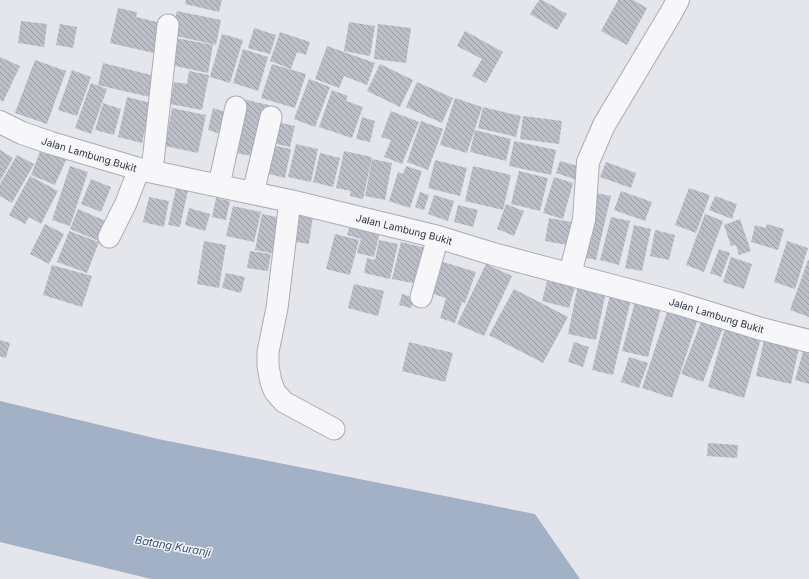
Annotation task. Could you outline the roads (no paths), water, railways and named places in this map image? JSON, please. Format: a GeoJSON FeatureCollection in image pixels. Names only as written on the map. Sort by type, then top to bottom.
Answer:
{"type":"FeatureCollection","features":[{"type":"Feature","properties":{"kind":"street"},"geometry":{"type":"LineString","coordinates":[[570,274],[584,220],[587,172],[590,157],[604,125],[678,0]]}},
{"type":"Feature","properties":{"kind":"street"},"geometry":{"type":"LineString","coordinates":[[109,237],[145,170],[168,25]]}},
{"type":"Feature","properties":{"kind":"street"},"geometry":{"type":"LineString","coordinates":[[220,185],[236,107]]}},
{"type":"Feature","properties":{"kind":"street"},"geometry":{"type":"LineString","coordinates":[[253,193],[271,117]]}},
{"type":"Feature","properties":{"kind":"street","name":"Jalan Lambung Bukit"},"geometry":{"type":"LineString","coordinates":[[0,122],[51,143],[145,170],[290,201],[438,237],[677,303],[758,328],[809,340]]}},
{"type":"Feature","properties":{"kind":"street"},"geometry":{"type":"LineString","coordinates":[[290,201],[277,308],[268,352],[268,366],[271,382],[275,392],[284,402],[334,429]]}},
{"type":"Feature","properties":{"kind":"street"},"geometry":{"type":"LineString","coordinates":[[421,297],[438,237]]}},
{"type":"Feature","properties":{"kind":"water","name":"Batang Kuranji"},"geometry":{"type":"Polygon","coordinates":[[[0,401],[158,439],[535,514],[580,579],[151,579],[0,542],[0,401]]]}}]}
